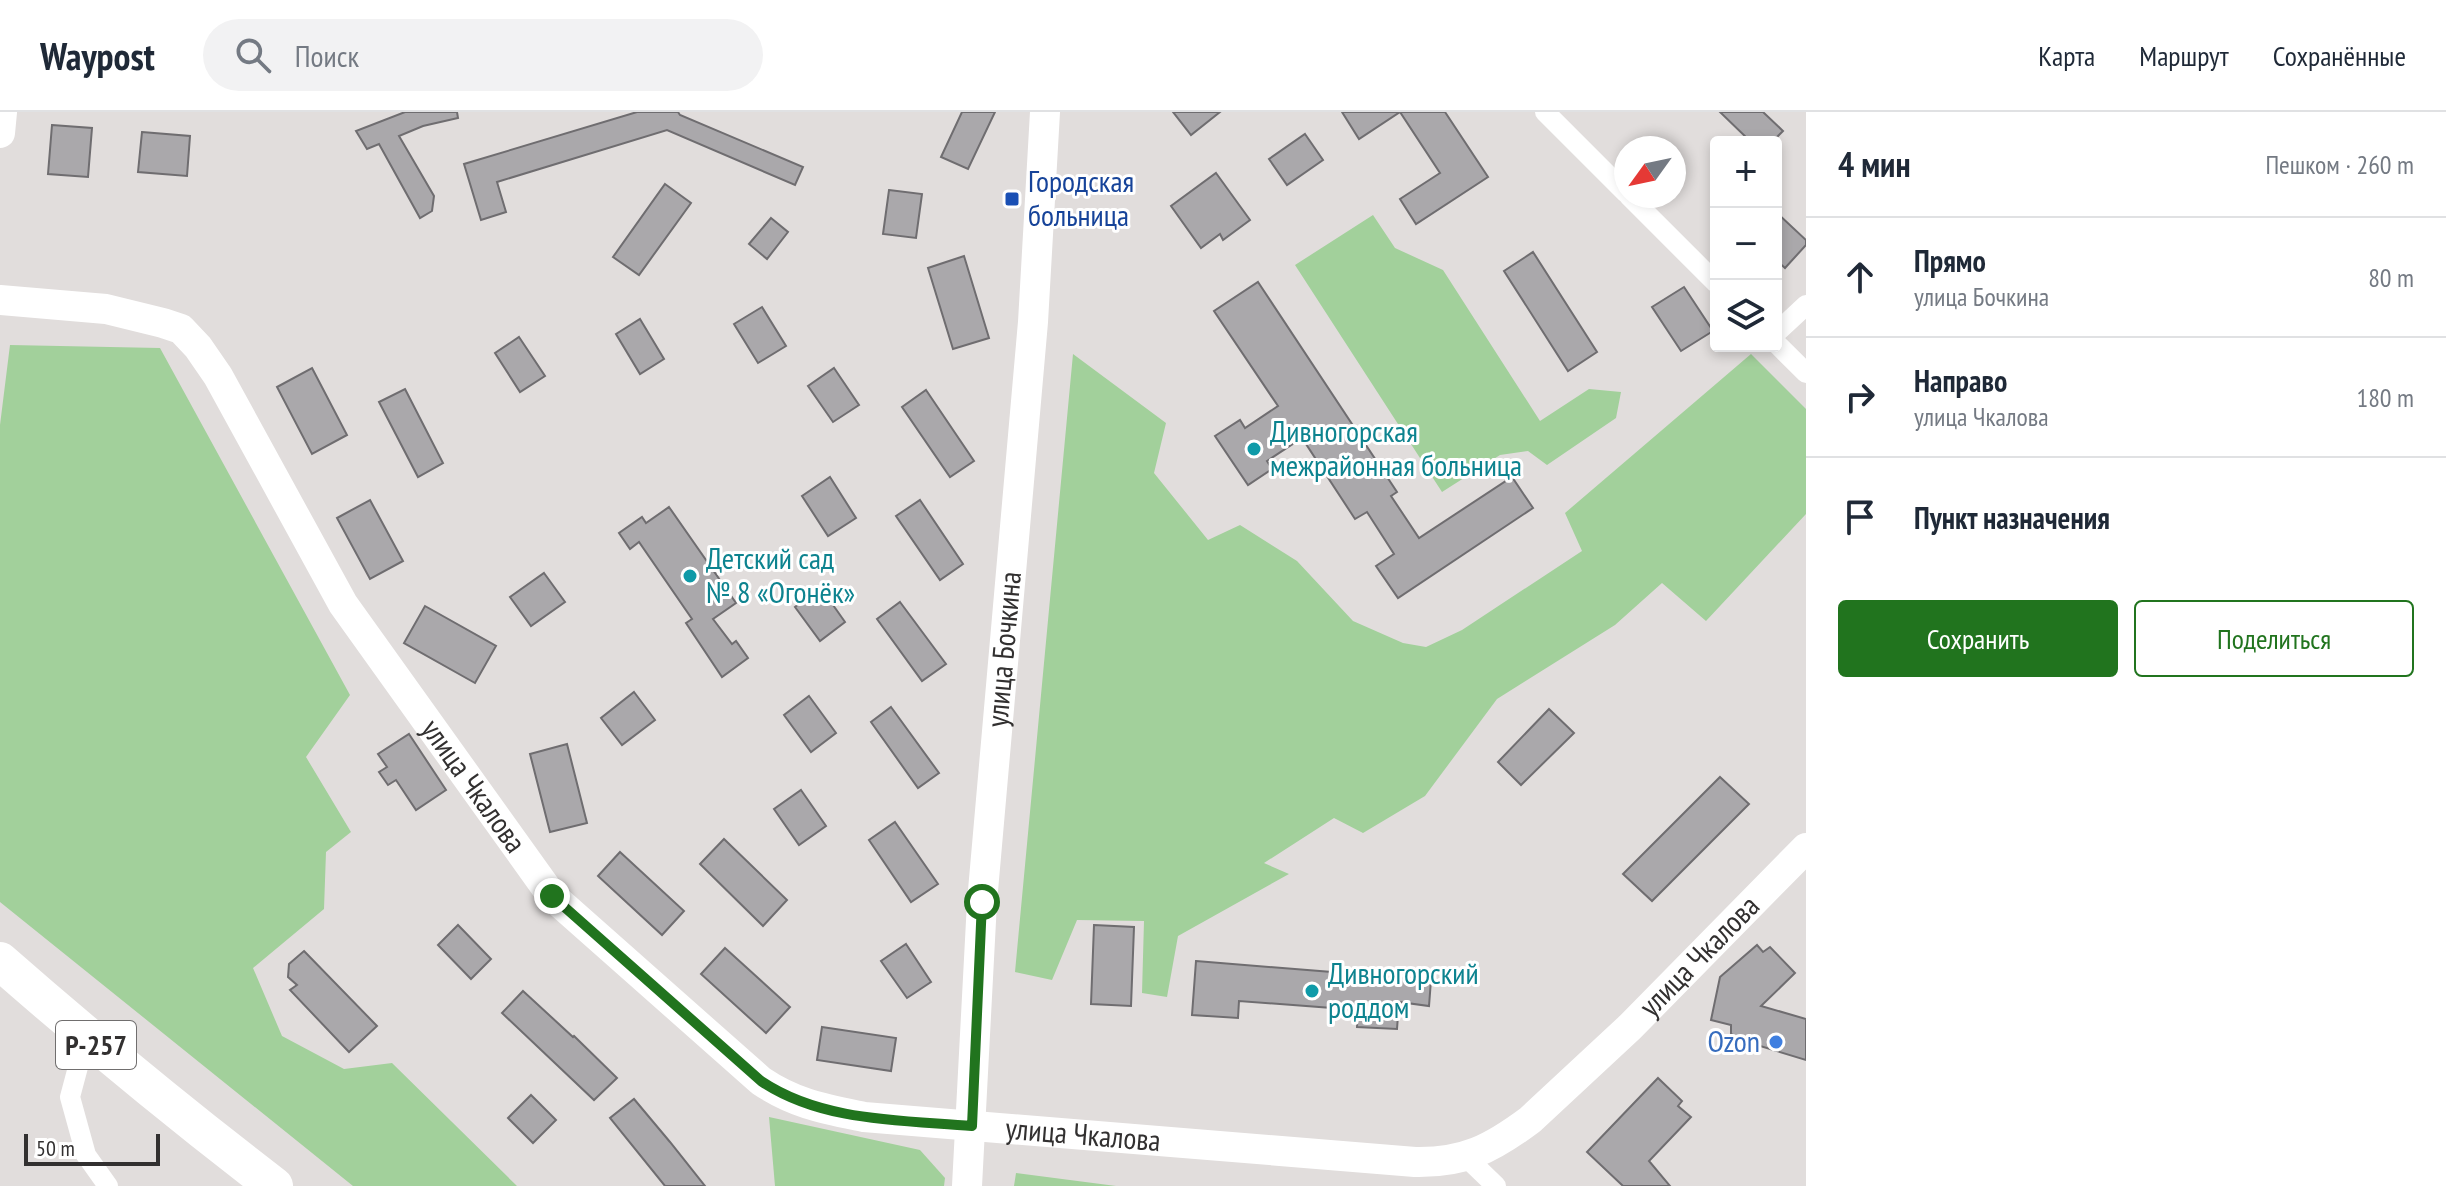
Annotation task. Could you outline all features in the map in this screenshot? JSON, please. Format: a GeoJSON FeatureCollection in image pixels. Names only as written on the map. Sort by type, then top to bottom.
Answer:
{"type":"FeatureCollection","features":[{"type":"Feature","properties":{"kind":"highway","name":"Р-257"},"geometry":{"type":"LineString","coordinates":[[0,961],[86,1037],[274,1186]]}},
{"type":"Feature","properties":{"kind":"main road"},"geometry":{"type":"LineString","coordinates":[[0,133],[2,112]]}},
{"type":"Feature","properties":{"kind":"main road","name":"улица Бочкина"},"geometry":{"type":"LineString","coordinates":[[967,1186],[982,902],[1033,322],[1045,112]]}},
{"type":"Feature","properties":{"kind":"main road","name":"улица Чкалова"},"geometry":{"type":"LineString","coordinates":[[0,300],[106,309],[181,329],[218,376],[343,604],[552,896],[761,1081],[782,1095],[815,1107],[864,1117],[1415,1162],[1442,1162],[1466,1157],[1494,1144],[1530,1120],[1630,1027],[1806,848]]}},
{"type":"Feature","properties":{"kind":"street"},"geometry":{"type":"LineString","coordinates":[[1545,112],[1614,180]]}},
{"type":"Feature","properties":{"kind":"street"},"geometry":{"type":"LineString","coordinates":[[1642,208],[1713,280]]}},
{"type":"Feature","properties":{"kind":"street"},"geometry":{"type":"LineString","coordinates":[[1782,327],[1806,305]]}},
{"type":"Feature","properties":{"kind":"street"},"geometry":{"type":"LineString","coordinates":[[1782,349],[1806,373]]}},
{"type":"Feature","properties":{"kind":"street"},"geometry":{"type":"LineString","coordinates":[[86,1037],[70,1097],[86,1155],[108,1186]]}},
{"type":"Feature","properties":{"kind":"street"},"geometry":{"type":"LineString","coordinates":[[1466,1157],[1496,1186]]}},
{"type":"Feature","properties":{"kind":"green space"},"geometry":{"type":"Polygon","coordinates":[[[1373,215],[1395,248],[1443,270],[1540,421],[1589,389],[1621,392],[1616,418],[1547,465],[1528,451],[1500,455],[1442,492],[1295,265],[1373,215]]]}},
{"type":"Feature","properties":{"kind":"green space"},"geometry":{"type":"Polygon","coordinates":[[[10,345],[160,348],[350,695],[306,757],[351,832],[326,852],[324,909],[253,968],[282,1036],[344,1069],[392,1063],[517,1186],[353,1186],[0,902],[0,425],[10,345]]]}},
{"type":"Feature","properties":{"kind":"green space"},"geometry":{"type":"Polygon","coordinates":[[[1073,354],[1166,423],[1154,473],[1208,540],[1240,525],[1297,561],[1353,621],[1403,643],[1426,647],[1462,630],[1582,551],[1565,513],[1751,354],[1806,409],[1806,514],[1706,621],[1662,583],[1615,625],[1497,699],[1425,796],[1363,833],[1334,818],[1264,863],[1289,874],[1178,936],[1167,997],[1142,993],[1144,921],[1077,920],[1052,980],[1015,972],[1073,354]]]}},
{"type":"Feature","properties":{"kind":"green space"},"geometry":{"type":"Polygon","coordinates":[[[769,1117],[920,1150],[945,1178],[944,1186],[775,1186],[769,1117]]]}},
{"type":"Feature","properties":{"kind":"green space"},"geometry":{"type":"Polygon","coordinates":[[[1016,1173],[1116,1186],[1014,1186],[1016,1173]]]}},
{"type":"Feature","properties":{"kind":"building"},"geometry":{"type":"Polygon","coordinates":[[[405,112],[457,112],[458,118],[423,126],[399,136],[434,196],[432,211],[420,218],[379,144],[367,149],[356,131],[405,112]]]}},
{"type":"Feature","properties":{"kind":"building"},"geometry":{"type":"Polygon","coordinates":[[[637,112],[678,112],[803,167],[795,185],[667,130],[497,182],[506,212],[481,220],[464,164],[637,112]]]}},
{"type":"Feature","properties":{"kind":"building"},"geometry":{"type":"Polygon","coordinates":[[[962,112],[995,112],[968,169],[941,157],[962,112]]]}},
{"type":"Feature","properties":{"kind":"building"},"geometry":{"type":"Polygon","coordinates":[[[1173,112],[1220,112],[1191,135],[1173,112]]]}},
{"type":"Feature","properties":{"kind":"building"},"geometry":{"type":"Polygon","coordinates":[[[1342,112],[1400,112],[1359,139],[1342,112]]]}},
{"type":"Feature","properties":{"kind":"building"},"geometry":{"type":"Polygon","coordinates":[[[1400,112],[1445,112],[1488,177],[1416,224],[1400,199],[1440,173],[1400,112]]]}},
{"type":"Feature","properties":{"kind":"building"},"geometry":{"type":"Polygon","coordinates":[[[1720,112],[1763,112],[1783,131],[1778,136],[1745,136],[1720,112]]]}},
{"type":"Feature","properties":{"kind":"building"},"geometry":{"type":"Polygon","coordinates":[[[52,125],[92,128],[88,177],[48,174],[52,125]]]}},
{"type":"Feature","properties":{"kind":"building"},"geometry":{"type":"Polygon","coordinates":[[[142,132],[190,136],[187,176],[138,172],[142,132]]]}},
{"type":"Feature","properties":{"kind":"building"},"geometry":{"type":"Polygon","coordinates":[[[1305,134],[1323,160],[1287,185],[1269,159],[1305,134]]]}},
{"type":"Feature","properties":{"kind":"building"},"geometry":{"type":"Polygon","coordinates":[[[1216,173],[1250,220],[1223,240],[1220,234],[1201,248],[1171,206],[1216,173]]]}},
{"type":"Feature","properties":{"kind":"building"},"geometry":{"type":"Polygon","coordinates":[[[665,184],[691,203],[639,275],[613,257],[665,184]]]}},
{"type":"Feature","properties":{"kind":"building"},"geometry":{"type":"Polygon","coordinates":[[[889,190],[922,194],[916,238],[883,234],[889,190]]]}},
{"type":"Feature","properties":{"kind":"building"},"geometry":{"type":"Polygon","coordinates":[[[771,218],[788,232],[767,259],[749,244],[771,218]]]}},
{"type":"Feature","properties":{"kind":"building"},"geometry":{"type":"Polygon","coordinates":[[[1782,218],[1806,240],[1806,245],[1785,268],[1782,265],[1782,218]]]}},
{"type":"Feature","properties":{"kind":"building"},"geometry":{"type":"Polygon","coordinates":[[[1533,252],[1597,352],[1568,371],[1504,271],[1533,252]]]}},
{"type":"Feature","properties":{"kind":"building"},"geometry":{"type":"Polygon","coordinates":[[[964,256],[989,338],[953,349],[928,268],[964,256]]]}},
{"type":"Feature","properties":{"kind":"building","name":"Дивногорская межрайонная больница"},"geometry":{"type":"Polygon","coordinates":[[[1258,282],[1397,492],[1391,496],[1419,538],[1512,477],[1533,508],[1398,598],[1376,566],[1394,554],[1367,512],[1355,519],[1302,438],[1267,461],[1272,469],[1248,485],[1215,436],[1240,420],[1245,428],[1278,406],[1214,311],[1258,282]]]}},
{"type":"Feature","properties":{"kind":"building"},"geometry":{"type":"Polygon","coordinates":[[[1684,287],[1710,326],[1710,333],[1681,351],[1652,307],[1684,287]]]}},
{"type":"Feature","properties":{"kind":"building"},"geometry":{"type":"Polygon","coordinates":[[[762,307],[786,346],[758,363],[734,324],[762,307]]]}},
{"type":"Feature","properties":{"kind":"building"},"geometry":{"type":"Polygon","coordinates":[[[640,319],[664,359],[640,374],[616,334],[640,319]]]}},
{"type":"Feature","properties":{"kind":"building"},"geometry":{"type":"Polygon","coordinates":[[[519,337],[545,376],[520,392],[495,353],[519,337]]]}},
{"type":"Feature","properties":{"kind":"building"},"geometry":{"type":"Polygon","coordinates":[[[312,368],[347,435],[312,454],[277,387],[312,368]]]}},
{"type":"Feature","properties":{"kind":"building"},"geometry":{"type":"Polygon","coordinates":[[[834,368],[859,405],[833,422],[808,386],[834,368]]]}},
{"type":"Feature","properties":{"kind":"building"},"geometry":{"type":"Polygon","coordinates":[[[405,389],[443,463],[418,477],[379,402],[405,389]]]}},
{"type":"Feature","properties":{"kind":"building"},"geometry":{"type":"Polygon","coordinates":[[[926,390],[974,461],[950,477],[902,407],[926,390]]]}},
{"type":"Feature","properties":{"kind":"building"},"geometry":{"type":"Polygon","coordinates":[[[830,477],[856,518],[828,536],[802,496],[830,477]]]}},
{"type":"Feature","properties":{"kind":"building"},"geometry":{"type":"Polygon","coordinates":[[[370,500],[403,561],[370,579],[337,518],[370,500]]]}},
{"type":"Feature","properties":{"kind":"building"},"geometry":{"type":"Polygon","coordinates":[[[920,500],[963,564],[940,580],[896,516],[920,500]]]}},
{"type":"Feature","properties":{"kind":"building","name":"Детский сад № 8 «Огонёк»"},"geometry":{"type":"Polygon","coordinates":[[[669,507],[736,603],[713,619],[732,644],[736,641],[748,658],[722,677],[686,623],[692,619],[639,542],[630,549],[619,533],[642,517],[646,523],[669,507]]]}},
{"type":"Feature","properties":{"kind":"building"},"geometry":{"type":"Polygon","coordinates":[[[544,573],[565,602],[531,626],[510,597],[544,573]]]}},
{"type":"Feature","properties":{"kind":"building"},"geometry":{"type":"Polygon","coordinates":[[[821,588],[845,622],[820,641],[795,607],[821,588]]]}},
{"type":"Feature","properties":{"kind":"building"},"geometry":{"type":"Polygon","coordinates":[[[900,602],[946,664],[922,681],[877,619],[900,602]]]}},
{"type":"Feature","properties":{"kind":"building"},"geometry":{"type":"Polygon","coordinates":[[[425,606],[496,646],[475,683],[404,643],[425,606]]]}},
{"type":"Feature","properties":{"kind":"building"},"geometry":{"type":"Polygon","coordinates":[[[634,692],[655,720],[622,745],[601,718],[634,692]]]}},
{"type":"Feature","properties":{"kind":"building"},"geometry":{"type":"Polygon","coordinates":[[[809,696],[836,733],[811,752],[784,715],[809,696]]]}},
{"type":"Feature","properties":{"kind":"building"},"geometry":{"type":"Polygon","coordinates":[[[891,707],[939,773],[918,788],[871,722],[891,707]]]}},
{"type":"Feature","properties":{"kind":"building"},"geometry":{"type":"Polygon","coordinates":[[[1549,709],[1574,733],[1521,785],[1498,762],[1549,709]]]}},
{"type":"Feature","properties":{"kind":"building"},"geometry":{"type":"Polygon","coordinates":[[[409,734],[446,790],[416,810],[396,780],[388,785],[379,772],[387,767],[378,754],[409,734]]]}},
{"type":"Feature","properties":{"kind":"building"},"geometry":{"type":"Polygon","coordinates":[[[567,744],[587,823],[550,832],[530,754],[567,744]]]}},
{"type":"Feature","properties":{"kind":"building"},"geometry":{"type":"Polygon","coordinates":[[[1720,777],[1749,804],[1652,901],[1623,874],[1720,777]]]}},
{"type":"Feature","properties":{"kind":"building"},"geometry":{"type":"Polygon","coordinates":[[[801,790],[826,826],[799,845],[774,809],[801,790]]]}},
{"type":"Feature","properties":{"kind":"building"},"geometry":{"type":"Polygon","coordinates":[[[895,822],[938,884],[911,902],[869,840],[895,822]]]}},
{"type":"Feature","properties":{"kind":"building"},"geometry":{"type":"Polygon","coordinates":[[[724,839],[787,900],[763,926],[700,864],[724,839]]]}},
{"type":"Feature","properties":{"kind":"building"},"geometry":{"type":"Polygon","coordinates":[[[620,852],[684,911],[662,935],[598,876],[620,852]]]}},
{"type":"Feature","properties":{"kind":"building"},"geometry":{"type":"Polygon","coordinates":[[[458,925],[491,959],[471,979],[438,945],[458,925]]]}},
{"type":"Feature","properties":{"kind":"building"},"geometry":{"type":"Polygon","coordinates":[[[1094,925],[1134,927],[1131,1006],[1091,1004],[1094,925]]]}},
{"type":"Feature","properties":{"kind":"building"},"geometry":{"type":"Polygon","coordinates":[[[906,944],[931,982],[907,998],[881,961],[906,944]]]}},
{"type":"Feature","properties":{"kind":"building"},"geometry":{"type":"Polygon","coordinates":[[[1757,945],[1763,952],[1770,947],[1795,973],[1761,1006],[1806,1019],[1806,1060],[1747,1042],[1731,1034],[1731,1025],[1711,1020],[1720,977],[1757,945]]]}},
{"type":"Feature","properties":{"kind":"building"},"geometry":{"type":"Polygon","coordinates":[[[725,948],[790,1007],[766,1033],[701,974],[725,948]]]}},
{"type":"Feature","properties":{"kind":"building"},"geometry":{"type":"Polygon","coordinates":[[[304,951],[377,1026],[349,1052],[290,990],[297,985],[288,977],[289,964],[304,951]]]}},
{"type":"Feature","properties":{"kind":"building","name":"Дивногорский роддом"},"geometry":{"type":"Polygon","coordinates":[[[1196,961],[1431,980],[1429,1006],[1399,1002],[1397,1029],[1357,1027],[1358,1010],[1239,1001],[1238,1018],[1192,1015],[1196,961]]]}},
{"type":"Feature","properties":{"kind":"building"},"geometry":{"type":"Polygon","coordinates":[[[523,991],[617,1078],[594,1100],[502,1013],[523,991]]]}},
{"type":"Feature","properties":{"kind":"building"},"geometry":{"type":"Polygon","coordinates":[[[822,1027],[896,1038],[891,1071],[817,1060],[822,1027]]]}},
{"type":"Feature","properties":{"kind":"building"},"geometry":{"type":"Polygon","coordinates":[[[1658,1078],[1682,1101],[1678,1106],[1691,1117],[1649,1161],[1670,1186],[1623,1186],[1587,1152],[1658,1078]]]}},
{"type":"Feature","properties":{"kind":"building"},"geometry":{"type":"Polygon","coordinates":[[[531,1095],[556,1120],[533,1143],[508,1118],[531,1095]]]}},
{"type":"Feature","properties":{"kind":"building"},"geometry":{"type":"Polygon","coordinates":[[[634,1099],[705,1186],[665,1186],[610,1118],[634,1099]]]}},
{"type":"Feature","properties":{"kind":"place","name":"Городская больница"},"geometry":{"type":"Point","coordinates":[1012,199]}},
{"type":"Feature","properties":{"kind":"place","name":"Дивногорская межрайонная больница"},"geometry":{"type":"Point","coordinates":[1254,449]}},
{"type":"Feature","properties":{"kind":"place","name":"Детский сад № 8 «Огонёк»"},"geometry":{"type":"Point","coordinates":[690,576]}},
{"type":"Feature","properties":{"kind":"place","name":"Дивногорский роддом"},"geometry":{"type":"Point","coordinates":[1312,991]}},
{"type":"Feature","properties":{"kind":"place","name":"Ozon"},"geometry":{"type":"Point","coordinates":[1776,1042]}},
{"type":"Feature","properties":{"kind":"route"},"geometry":{"type":"LineString","coordinates":[[552,896],[761,1081],[782,1095],[815,1107],[864,1117],[972,1126],[982,902]]}}]}
